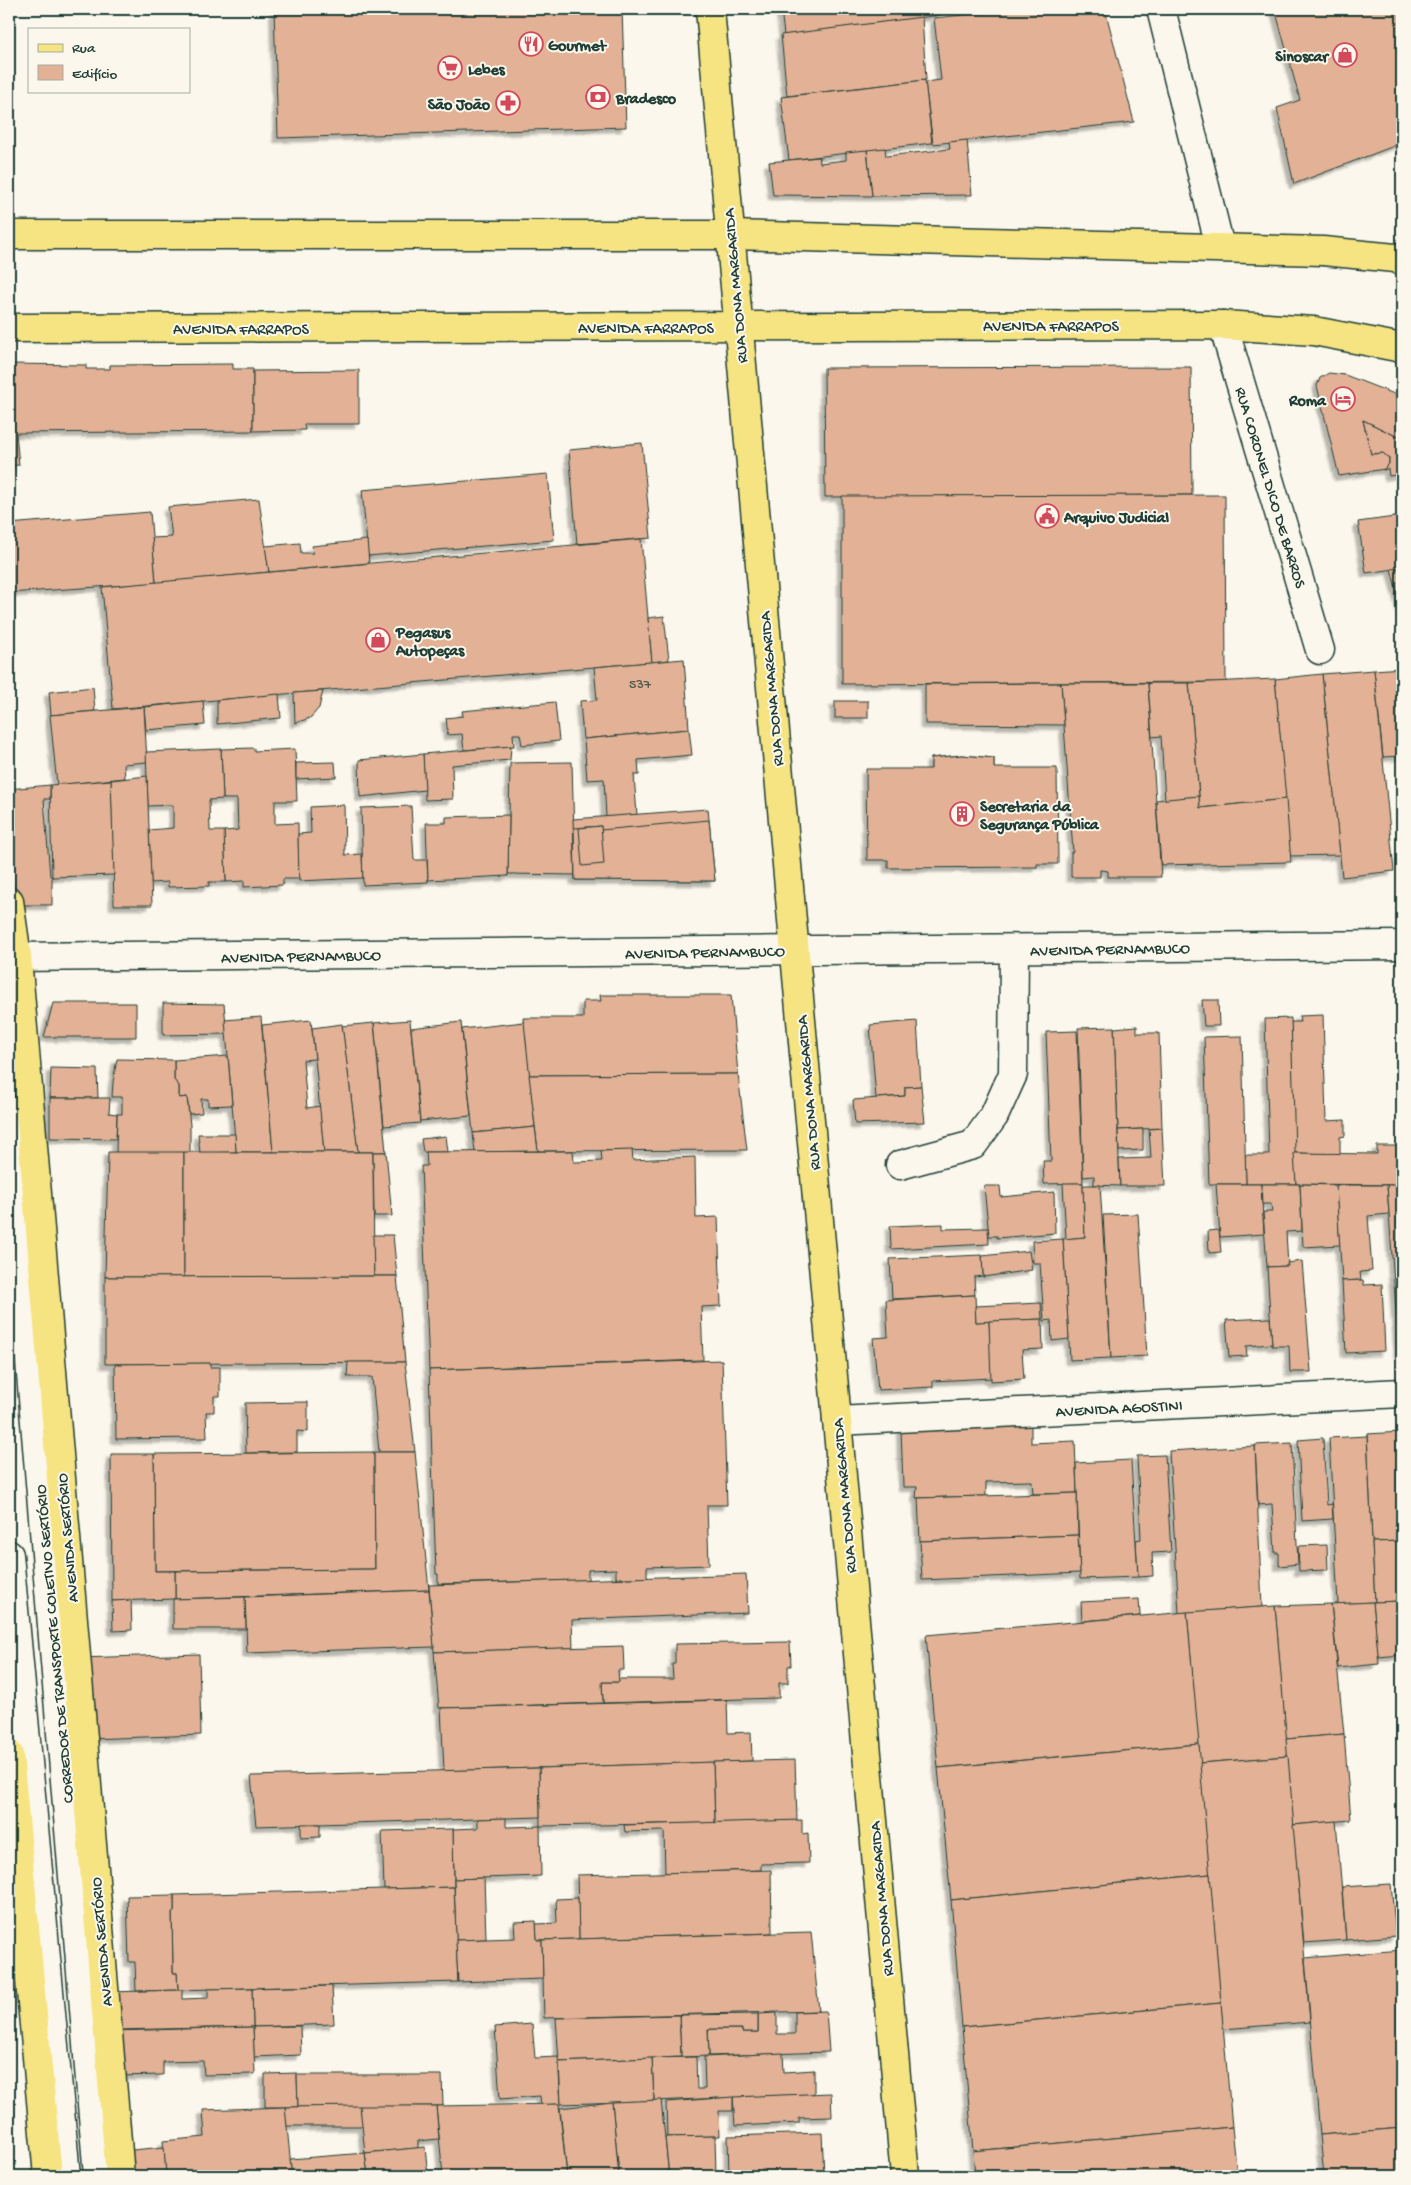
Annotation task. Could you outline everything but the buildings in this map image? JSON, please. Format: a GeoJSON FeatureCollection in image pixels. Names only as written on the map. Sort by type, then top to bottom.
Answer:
{"type":"FeatureCollection","features":[{"type":"Feature","properties":{"kind":"main road","name":"RUA DONA MARGARIDA"},"geometry":{"type":"LineString","coordinates":[[710,9],[793,950],[905,2176]]}},
{"type":"Feature","properties":{"kind":"main road"},"geometry":{"type":"LineString","coordinates":[[9,235],[729,235],[1220,247],[1323,251],[1400,259]]}},
{"type":"Feature","properties":{"kind":"main road","name":"AVENIDA FARRAPOS"},"geometry":{"type":"LineString","coordinates":[[9,328],[1223,325],[1314,331],[1402,348]]}},
{"type":"Feature","properties":{"kind":"main road","name":"AVENIDA SERTÓRIO"},"geometry":{"type":"LineString","coordinates":[[9,901],[120,2176]]}},
{"type":"Feature","properties":{"kind":"main road"},"geometry":{"type":"LineString","coordinates":[[9,1754],[48,2176]]}},
{"type":"Feature","properties":{"kind":"street"},"geometry":{"type":"LineString","coordinates":[[1161,9],[1220,247]]}},
{"type":"Feature","properties":{"kind":"street","name":"RUA CORONEL DICO DE BARROS"},"geometry":{"type":"LineString","coordinates":[[1223,325],[1320,650]]}},
{"type":"Feature","properties":{"kind":"street","name":"AVENIDA PERNAMBUCO"},"geometry":{"type":"LineString","coordinates":[[13,957],[1402,945]]}},
{"type":"Feature","properties":{"kind":"street"},"geometry":{"type":"LineString","coordinates":[[900,1165],[973,1144],[994,1116],[1013,1074],[1014,949]]}},
{"type":"Feature","properties":{"kind":"street"},"geometry":{"type":"LineString","coordinates":[[9,1018],[13,957]]}},
{"type":"Feature","properties":{"kind":"street","name":"CORREDOR DE TRANSPORTE COLETIVO SERTÓRIO"},"geometry":{"type":"LineString","coordinates":[[9,1111],[98,2176]]}},
{"type":"Feature","properties":{"kind":"street","name":"AVENIDA AGOSTINI"},"geometry":{"type":"LineString","coordinates":[[837,1421],[1402,1393]]}},
{"type":"Feature","properties":{"kind":"street"},"geometry":{"type":"LineString","coordinates":[[9,1555],[66,2176]]}},
{"type":"Feature","properties":{"kind":"place","name":"Gourmet"},"geometry":{"type":"Point","coordinates":[531,44]}},
{"type":"Feature","properties":{"kind":"place","name":"Sinoscar"},"geometry":{"type":"Point","coordinates":[1345,55]}},
{"type":"Feature","properties":{"kind":"place","name":"Lebes"},"geometry":{"type":"Point","coordinates":[450,68]}},
{"type":"Feature","properties":{"kind":"place","name":"Bradesco"},"geometry":{"type":"Point","coordinates":[598,97]}},
{"type":"Feature","properties":{"kind":"place","name":"São João"},"geometry":{"type":"Point","coordinates":[508,103]}},
{"type":"Feature","properties":{"kind":"place","name":"Roma"},"geometry":{"type":"Point","coordinates":[1343,399]}},
{"type":"Feature","properties":{"kind":"place","name":"Arquivo Judicial"},"geometry":{"type":"Point","coordinates":[1047,516]}},
{"type":"Feature","properties":{"kind":"place","name":"Pegasus Autopeças"},"geometry":{"type":"Point","coordinates":[378,640]}},
{"type":"Feature","properties":{"kind":"place","name":"Secretaria da Segurança Pública"},"geometry":{"type":"Point","coordinates":[962,814]}}]}
